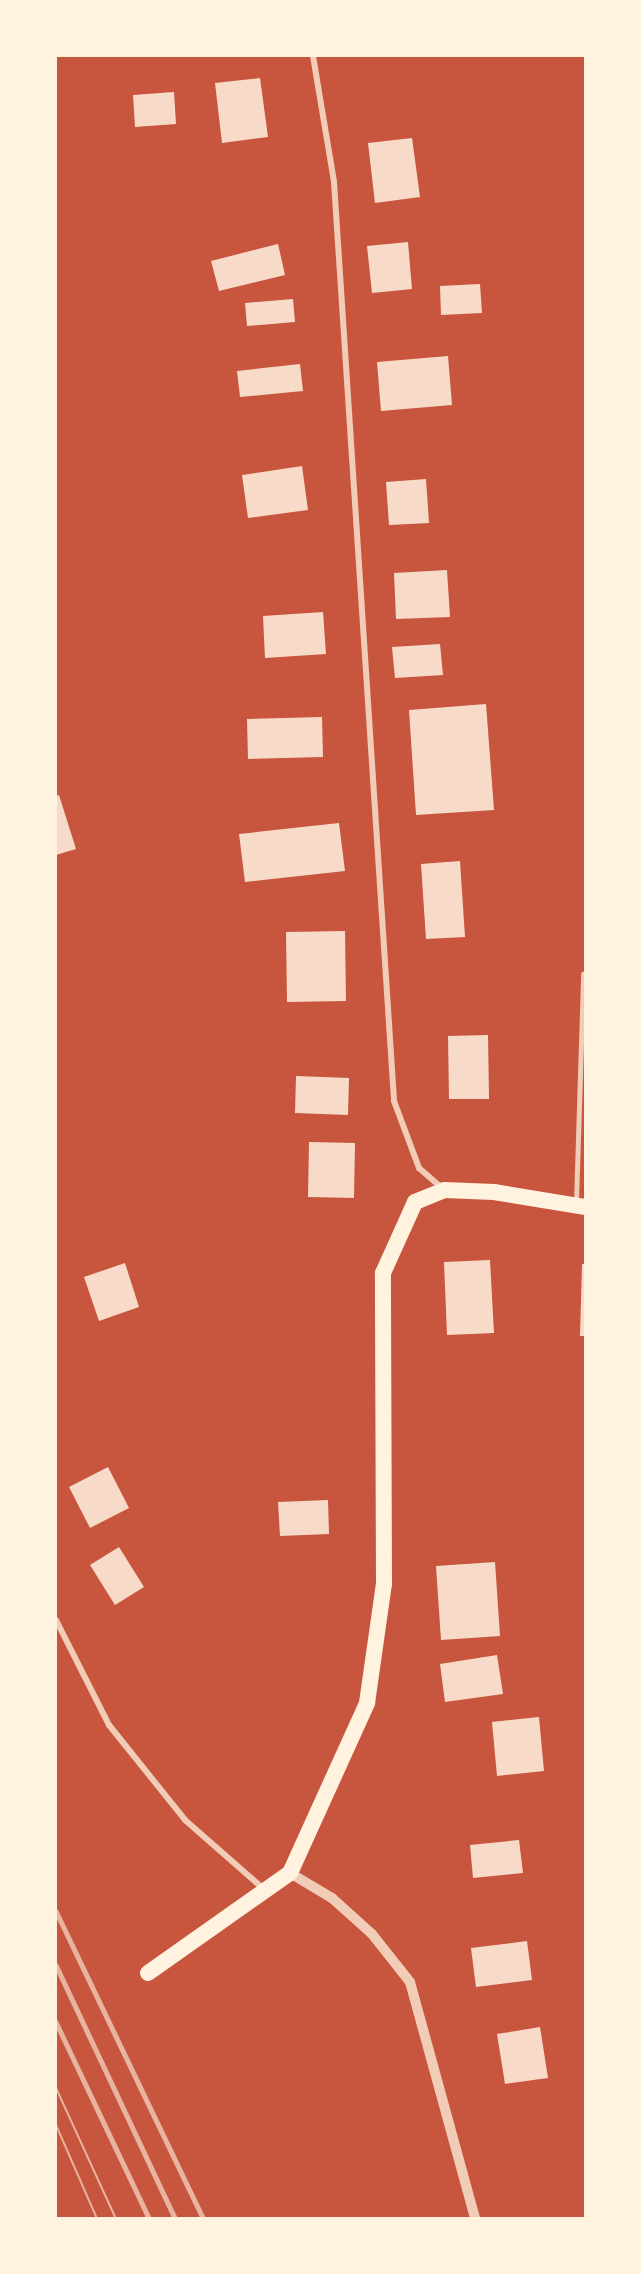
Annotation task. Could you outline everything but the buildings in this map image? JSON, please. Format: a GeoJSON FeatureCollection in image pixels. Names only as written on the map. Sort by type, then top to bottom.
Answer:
{"type":"FeatureCollection","features":[{"type":"Feature","properties":{"kind":"highway"},"geometry":{"type":"LineString","coordinates":[[148,1973],[290,1873],[367,1703],[384,1584],[383,1274],[414,1202],[444,1190],[494,1192],[581,1206]]}},
{"type":"Feature","properties":{"kind":"street"},"geometry":{"type":"LineString","coordinates":[[314,56],[334,182],[394,1101],[419,1168],[444,1190]]}},
{"type":"Feature","properties":{"kind":"street"},"geometry":{"type":"LineString","coordinates":[[56,1620],[109,1725],[185,1820],[266,1890]]}},
{"type":"Feature","properties":{"kind":"street"},"geometry":{"type":"LineString","coordinates":[[290,1873],[332,1898],[372,1934],[410,1982],[475,2218]]}},
{"type":"Feature","properties":{"kind":"lane"},"geometry":{"type":"LineString","coordinates":[[581,1206],[583,974]]}},
{"type":"Feature","properties":{"kind":"tram line"},"geometry":{"type":"LineString","coordinates":[[56,2087],[116,2218]]}},
{"type":"Feature","properties":{"kind":"tram line"},"geometry":{"type":"LineString","coordinates":[[56,2124],[97,2218]]}},
{"type":"Feature","properties":{"kind":"railway"},"geometry":{"type":"LineString","coordinates":[[56,1911],[203,2218]]}},
{"type":"Feature","properties":{"kind":"railway"},"geometry":{"type":"LineString","coordinates":[[56,1965],[175,2218]]}},
{"type":"Feature","properties":{"kind":"railway"},"geometry":{"type":"LineString","coordinates":[[56,2022],[149,2218]]}}]}
